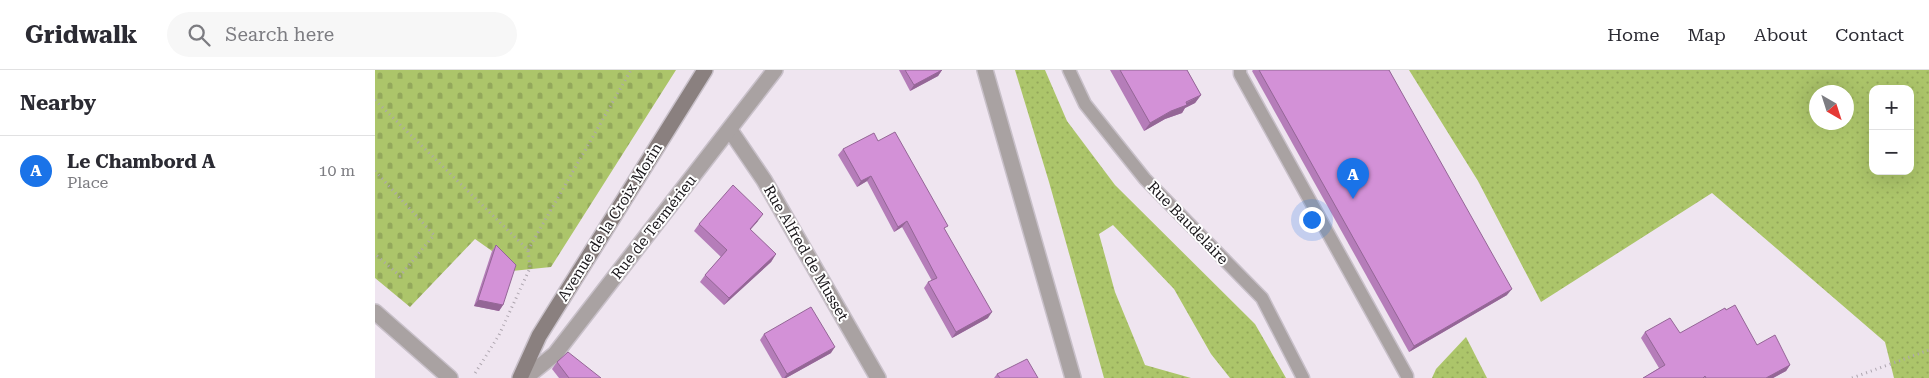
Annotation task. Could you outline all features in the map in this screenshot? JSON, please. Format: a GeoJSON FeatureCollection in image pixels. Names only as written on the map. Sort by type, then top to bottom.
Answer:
{"type":"FeatureCollection","features":[{"type":"Feature","properties":{"kind":"main road","name":"Avenue de la Croix Morin"},"geometry":{"type":"LineString","coordinates":[[520,378],[539,336],[705,70]]}},
{"type":"Feature","properties":{"kind":"street","name":"Rue de Termérieu"},"geometry":{"type":"LineString","coordinates":[[525,378],[555,354],[775,70]]}},
{"type":"Feature","properties":{"kind":"street"},"geometry":{"type":"LineString","coordinates":[[985,70],[1073,378]]}},
{"type":"Feature","properties":{"kind":"street","name":"Rue Alfred de Musset"},"geometry":{"type":"LineString","coordinates":[[730,130],[764,180],[878,378]]}},
{"type":"Feature","properties":{"kind":"street"},"geometry":{"type":"LineString","coordinates":[[375,312],[450,378]]}},
{"type":"Feature","properties":{"kind":"lane","name":"Rue Baudelaire"},"geometry":{"type":"LineString","coordinates":[[1069,70],[1085,104],[1145,179],[1262,298],[1303,378]]}},
{"type":"Feature","properties":{"kind":"lane"},"geometry":{"type":"LineString","coordinates":[[1240,70],[1240,74],[1407,378]]}},
{"type":"Feature","properties":{"kind":"path"},"geometry":{"type":"LineString","coordinates":[[472,378],[499,335],[530,268],[528,250],[631,70]]}},
{"type":"Feature","properties":{"kind":"path"},"geometry":{"type":"LineString","coordinates":[[375,100],[528,250]]}},
{"type":"Feature","properties":{"kind":"path"},"geometry":{"type":"LineString","coordinates":[[375,171],[434,235],[400,276],[375,254]]}},
{"type":"Feature","properties":{"kind":"path"},"geometry":{"type":"LineString","coordinates":[[1852,378],[1929,350]]}},
{"type":"Feature","properties":{"kind":"green space"},"geometry":{"type":"Polygon","coordinates":[[[375,70],[676,70],[551,267],[512,271],[492,251],[475,239],[410,307],[375,278],[375,70]]]}},
{"type":"Feature","properties":{"kind":"green space"},"geometry":{"type":"Polygon","coordinates":[[[1015,70],[1045,70],[1067,121],[1115,185],[1255,324],[1286,378],[1230,378],[1211,354],[1174,289],[1113,225],[1099,234],[1115,292],[1145,365],[1191,378],[1104,378],[1049,182],[1015,70]]]}},
{"type":"Feature","properties":{"kind":"green space"},"geometry":{"type":"Polygon","coordinates":[[[1409,70],[1929,70],[1929,378],[1894,378],[1885,342],[1712,193],[1541,302],[1478,181],[1409,70]]]}},
{"type":"Feature","properties":{"kind":"green space"},"geometry":{"type":"Polygon","coordinates":[[[1466,337],[1487,378],[1432,378],[1436,369],[1466,337]]]}},
{"type":"Feature","properties":{"kind":"building"},"geometry":{"type":"Polygon","coordinates":[[[905,70],[942,70],[914,85],[905,70]]]}},
{"type":"Feature","properties":{"kind":"building"},"geometry":{"type":"Polygon","coordinates":[[[1120,70],[1187,70],[1201,95],[1186,102],[1187,105],[1171,111],[1150,123],[1120,70]]]}},
{"type":"Feature","properties":{"kind":"building"},"geometry":{"type":"Polygon","coordinates":[[[1259,70],[1389,70],[1512,289],[1414,346],[1259,70]]]}},
{"type":"Feature","properties":{"kind":"building"},"geometry":{"type":"Polygon","coordinates":[[[895,132],[948,226],[944,228],[992,312],[956,332],[928,282],[937,278],[907,221],[898,227],[871,176],[861,181],[843,149],[874,133],[878,141],[895,132]]]}},
{"type":"Feature","properties":{"kind":"building"},"geometry":{"type":"Polygon","coordinates":[[[733,185],[763,214],[750,229],[776,254],[729,298],[705,275],[727,250],[699,224],[733,185]]]}},
{"type":"Feature","properties":{"kind":"building"},"geometry":{"type":"Polygon","coordinates":[[[496,245],[516,265],[503,305],[478,300],[496,245]]]}},
{"type":"Feature","properties":{"kind":"building"},"geometry":{"type":"Polygon","coordinates":[[[1735,305],[1757,345],[1775,335],[1790,365],[1766,378],[1706,378],[1705,376],[1703,378],[1643,378],[1665,365],[1645,332],[1670,318],[1680,333],[1725,308],[1726,310],[1735,305]]]}},
{"type":"Feature","properties":{"kind":"building"},"geometry":{"type":"Polygon","coordinates":[[[811,307],[835,347],[787,374],[764,334],[811,307]]]}},
{"type":"Feature","properties":{"kind":"building"},"geometry":{"type":"Polygon","coordinates":[[[568,352],[601,378],[569,378],[557,362],[568,352]]]}},
{"type":"Feature","properties":{"kind":"building"},"geometry":{"type":"Polygon","coordinates":[[[1027,359],[1038,378],[1000,378],[997,374],[1027,359]]]}},
{"type":"Feature","properties":{"kind":"place","name":"Le Chambord A"},"geometry":{"type":"Point","coordinates":[1353,199]}}]}
